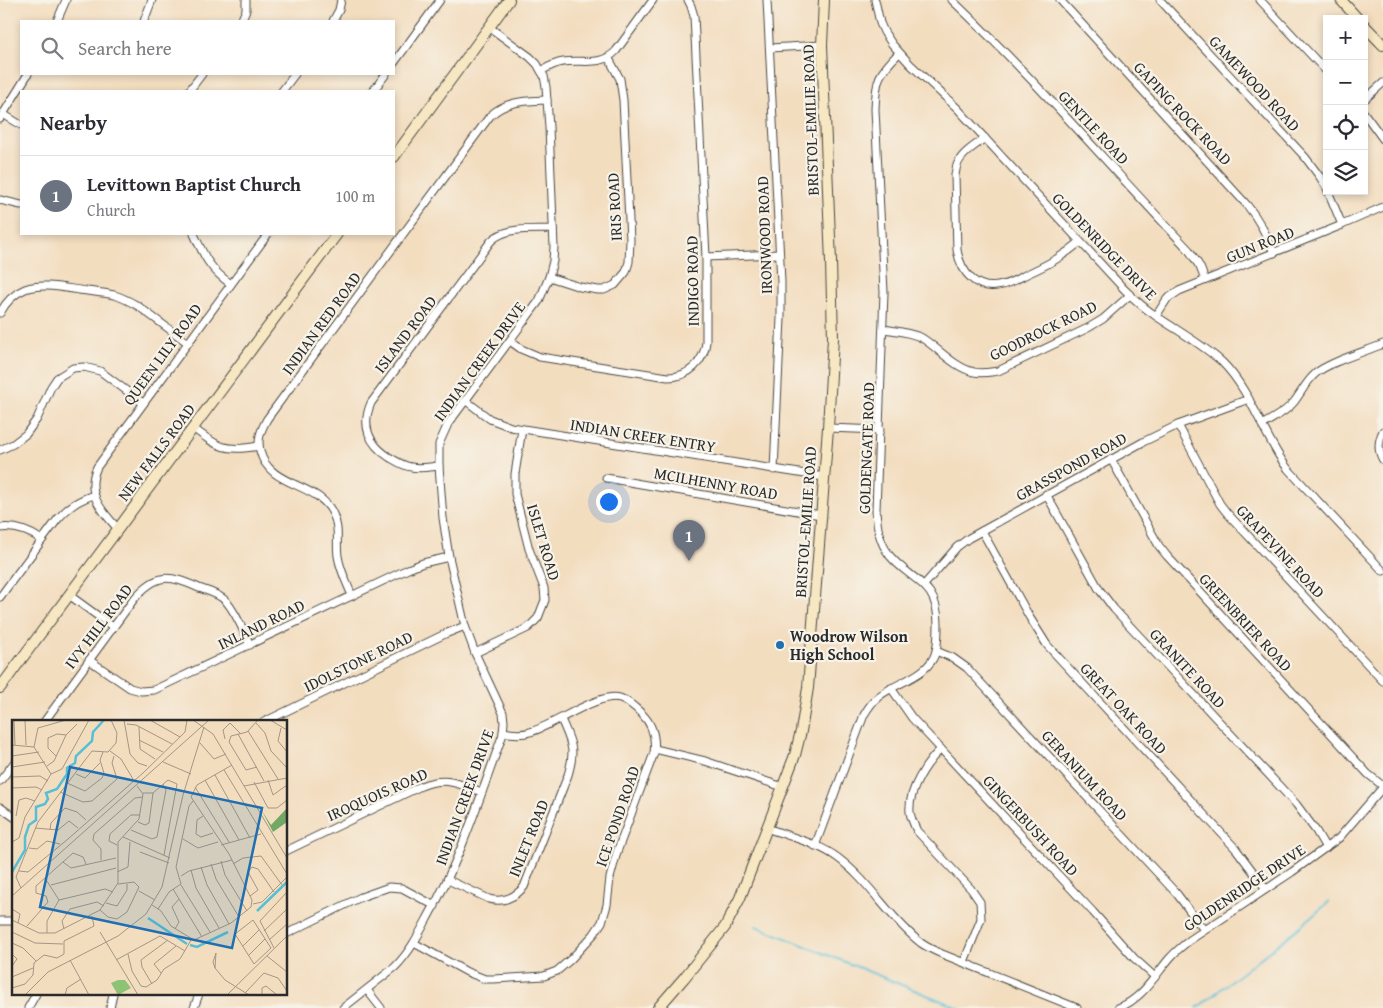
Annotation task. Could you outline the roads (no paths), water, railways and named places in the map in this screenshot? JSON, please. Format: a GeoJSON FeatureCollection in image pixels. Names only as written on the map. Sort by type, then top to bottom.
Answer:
{"type":"FeatureCollection","features":[{"type":"Feature","properties":{"kind":"street"},"geometry":{"type":"LineString","coordinates":[[57,20],[66,0]]}},
{"type":"Feature","properties":{"kind":"street"},"geometry":{"type":"LineString","coordinates":[[144,20],[152,0]]}},
{"type":"Feature","properties":{"kind":"street"},"geometry":{"type":"LineString","coordinates":[[242,20],[245,13],[246,0]]}},
{"type":"Feature","properties":{"kind":"street"},"geometry":{"type":"LineString","coordinates":[[334,20],[339,10],[341,0]]}},
{"type":"Feature","properties":{"kind":"street"},"geometry":{"type":"LineString","coordinates":[[395,62],[440,0]]}},
{"type":"Feature","properties":{"kind":"street"},"geometry":{"type":"LineString","coordinates":[[395,156],[509,0]]}},
{"type":"Feature","properties":{"kind":"street"},"geometry":{"type":"LineString","coordinates":[[541,71],[564,62],[596,62],[608,57],[616,50],[653,0]]}},
{"type":"Feature","properties":{"kind":"street","name":"INDIGO ROAD"},"geometry":{"type":"LineString","coordinates":[[510,341],[521,349],[540,357],[668,377],[681,376],[687,373],[698,363],[706,348],[706,257],[694,16],[688,0]]}},
{"type":"Feature","properties":{"kind":"street","name":"IRONWOOD ROAD"},"geometry":{"type":"LineString","coordinates":[[767,0],[781,318],[774,470]]}},
{"type":"Feature","properties":{"kind":"street","name":"BRISTOL-EMILIE ROAD"},"geometry":{"type":"LineString","coordinates":[[658,1008],[726,927],[740,898],[783,786],[794,755],[805,710],[828,428],[833,312],[822,45],[824,0]]}},
{"type":"Feature","properties":{"kind":"street","name":"GOLDENRIDGE DRIVE"},"geometry":{"type":"LineString","coordinates":[[876,0],[880,24],[899,53],[957,108],[1141,306],[1200,345],[1222,363],[1248,399],[1288,469],[1383,571]]}},
{"type":"Feature","properties":{"kind":"street","name":"GENTLE ROAD"},"geometry":{"type":"LineString","coordinates":[[952,0],[1023,70],[1189,250],[1200,267],[1205,280]]}},
{"type":"Feature","properties":{"kind":"street","name":"GAPING ROCK ROAD"},"geometry":{"type":"LineString","coordinates":[[1060,0],[1259,219],[1274,253]]}},
{"type":"Feature","properties":{"kind":"street","name":"GAMEWOOD ROAD"},"geometry":{"type":"LineString","coordinates":[[1160,0],[1305,158],[1323,181]]}},
{"type":"Feature","properties":{"kind":"street"},"geometry":{"type":"LineString","coordinates":[[1260,0],[1323,68]]}},
{"type":"Feature","properties":{"kind":"street"},"geometry":{"type":"LineString","coordinates":[[1341,0],[1354,15]]}},
{"type":"Feature","properties":{"kind":"street","name":"INDIAN CREEK DRIVE"},"geometry":{"type":"LineString","coordinates":[[343,1008],[395,967],[414,943],[448,880],[504,732],[503,713],[475,653],[465,626],[449,557],[438,466],[439,444],[445,429],[539,301],[549,278],[554,254],[546,87],[541,71],[530,57],[489,27]]}},
{"type":"Feature","properties":{"kind":"street"},"geometry":{"type":"LineString","coordinates":[[1368,29],[1383,45]]}},
{"type":"Feature","properties":{"kind":"street"},"geometry":{"type":"LineString","coordinates":[[770,48],[822,45]]}},
{"type":"Feature","properties":{"kind":"street","name":"GOLDENGATE ROAD"},"geometry":{"type":"LineString","coordinates":[[899,53],[881,73],[876,90],[884,270],[884,329],[876,510],[877,529],[891,557],[924,585],[936,604],[938,614],[936,651]]}},
{"type":"Feature","properties":{"kind":"street","name":"IRIS ROAD"},"geometry":{"type":"LineString","coordinates":[[549,278],[590,289],[604,290],[616,285],[628,268],[630,240],[623,100],[620,79],[608,57]]}},
{"type":"Feature","properties":{"kind":"street"},"geometry":{"type":"LineString","coordinates":[[20,126],[2,117],[27,75]]}},
{"type":"Feature","properties":{"kind":"street"},"geometry":{"type":"LineString","coordinates":[[191,90],[201,75]]}},
{"type":"Feature","properties":{"kind":"street"},"geometry":{"type":"LineString","coordinates":[[283,90],[293,75]]}},
{"type":"Feature","properties":{"kind":"street"},"geometry":{"type":"LineString","coordinates":[[374,90],[385,75]]}},
{"type":"Feature","properties":{"kind":"street"},"geometry":{"type":"LineString","coordinates":[[1368,96],[1383,83]]}},
{"type":"Feature","properties":{"kind":"street","name":"INDIAN RED ROAD"},"geometry":{"type":"LineString","coordinates":[[259,446],[260,433],[267,419],[490,116],[501,107],[514,102],[547,100]]}},
{"type":"Feature","properties":{"kind":"street"},"geometry":{"type":"LineString","coordinates":[[1368,118],[1383,139]]}},
{"type":"Feature","properties":{"kind":"street"},"geometry":{"type":"LineString","coordinates":[[985,138],[962,158],[958,163],[955,175],[957,250],[960,262],[969,278],[980,285],[1003,285],[1058,259],[1080,242]]}},
{"type":"Feature","properties":{"kind":"street"},"geometry":{"type":"LineString","coordinates":[[1330,195],[1342,225]]}},
{"type":"Feature","properties":{"kind":"street"},"geometry":{"type":"LineString","coordinates":[[0,200],[20,205]]}},
{"type":"Feature","properties":{"kind":"street","name":"GUN ROAD"},"geometry":{"type":"LineString","coordinates":[[1156,316],[1167,299],[1172,295],[1383,207]]}},
{"type":"Feature","properties":{"kind":"street","name":"ISLAND ROAD"},"geometry":{"type":"LineString","coordinates":[[438,466],[422,468],[404,466],[377,447],[370,438],[366,421],[372,403],[491,241],[501,234],[511,231],[553,229]]}},
{"type":"Feature","properties":{"kind":"street"},"geometry":{"type":"LineString","coordinates":[[194,235],[209,264],[222,278],[231,284]]}},
{"type":"Feature","properties":{"kind":"street","name":"QUEEN LILY ROAD"},"geometry":{"type":"LineString","coordinates":[[94,495],[93,479],[97,466],[267,235]]}},
{"type":"Feature","properties":{"kind":"street","name":"NEW FALLS ROAD"},"geometry":{"type":"LineString","coordinates":[[0,688],[336,235]]}},
{"type":"Feature","properties":{"kind":"street"},"geometry":{"type":"LineString","coordinates":[[706,257],[779,254]]}},
{"type":"Feature","properties":{"kind":"street"},"geometry":{"type":"LineString","coordinates":[[0,313],[9,299],[23,290],[32,287],[55,287],[113,295],[138,306],[188,343]]}},
{"type":"Feature","properties":{"kind":"street","name":"GOODROCK ROAD"},"geometry":{"type":"LineString","coordinates":[[884,329],[915,335],[968,370],[976,372],[998,371],[1088,328],[1103,319],[1130,295]]}},
{"type":"Feature","properties":{"kind":"street"},"geometry":{"type":"LineString","coordinates":[[1262,425],[1276,417],[1293,403],[1316,373],[1335,363],[1383,344]]}},
{"type":"Feature","properties":{"kind":"street"},"geometry":{"type":"LineString","coordinates":[[0,450],[13,444],[26,434],[37,419],[57,378],[73,368],[96,369],[118,383],[143,403]]}},
{"type":"Feature","properties":{"kind":"street","name":"GRASSPOND ROAD"},"geometry":{"type":"LineString","coordinates":[[924,585],[957,547],[969,538],[1158,434],[1248,399]]}},
{"type":"Feature","properties":{"kind":"street","name":"INDIAN CREEK ENTRY"},"geometry":{"type":"LineString","coordinates":[[466,400],[490,419],[511,427],[824,478]]}},
{"type":"Feature","properties":{"kind":"street","name":"GRAPEVINE ROAD"},"geometry":{"type":"LineString","coordinates":[[1178,426],[1220,504],[1227,513],[1383,681]]}},
{"type":"Feature","properties":{"kind":"street"},"geometry":{"type":"LineString","coordinates":[[193,428],[215,443],[230,449],[246,449],[259,446],[263,460],[274,474],[318,495],[328,505],[336,523],[340,565],[352,596]]}},
{"type":"Feature","properties":{"kind":"street"},"geometry":{"type":"LineString","coordinates":[[828,428],[880,430]]}},
{"type":"Feature","properties":{"kind":"street","name":"ISLET ROAD"},"geometry":{"type":"LineString","coordinates":[[475,653],[528,628],[538,618],[544,607],[544,588],[529,549],[515,494],[515,474],[522,429]]}},
{"type":"Feature","properties":{"kind":"street"},"geometry":{"type":"LineString","coordinates":[[1383,431],[1379,442],[1380,454],[1383,460]]}},
{"type":"Feature","properties":{"kind":"street","name":"GREENBRIER ROAD"},"geometry":{"type":"LineString","coordinates":[[1111,459],[1159,546],[1167,556],[1362,767],[1383,786]]}},
{"type":"Feature","properties":{"kind":"street","name":"MCILHENNY ROAD"},"geometry":{"type":"LineString","coordinates":[[606,478],[821,516]]}},
{"type":"Feature","properties":{"kind":"street","name":"GRANITE ROAD"},"geometry":{"type":"LineString","coordinates":[[1046,494],[1099,589],[1114,609],[1296,804],[1326,848]]}},
{"type":"Feature","properties":{"kind":"street"},"geometry":{"type":"LineString","coordinates":[[0,597],[57,520],[69,507],[94,495],[98,505],[118,529]]}},
{"type":"Feature","properties":{"kind":"street"},"geometry":{"type":"LineString","coordinates":[[0,528],[21,529],[42,540]]}},
{"type":"Feature","properties":{"kind":"street","name":"GREAT OAK ROAD"},"geometry":{"type":"LineString","coordinates":[[982,531],[1047,645],[1236,848],[1266,889]]}},
{"type":"Feature","properties":{"kind":"street","name":"INLAND ROAD"},"geometry":{"type":"LineString","coordinates":[[89,660],[130,688],[148,691],[160,688],[408,569],[423,563],[449,557]]}},
{"type":"Feature","properties":{"kind":"street","name":"IVY HILL ROAD"},"geometry":{"type":"LineString","coordinates":[[45,720],[143,588],[155,581],[172,579],[184,581],[225,600],[237,617],[250,645]]}},
{"type":"Feature","properties":{"kind":"street"},"geometry":{"type":"LineString","coordinates":[[69,595],[113,627]]}},
{"type":"Feature","properties":{"kind":"street","name":"IDOLSTONE ROAD"},"geometry":{"type":"LineString","coordinates":[[268,720],[465,626]]}},
{"type":"Feature","properties":{"kind":"street"},"geometry":{"type":"LineString","coordinates":[[815,846],[864,715],[876,698],[925,668],[934,657],[936,651]]}},
{"type":"Feature","properties":{"kind":"street","name":"GERANIUM ROAD"},"geometry":{"type":"LineString","coordinates":[[936,651],[952,658],[967,668],[1177,894],[1204,930]]}},
{"type":"Feature","properties":{"kind":"street","name":"GINGERBUSH ROAD"},"geometry":{"type":"LineString","coordinates":[[891,688],[912,718],[1134,958],[1155,977]]}},
{"type":"Feature","properties":{"kind":"street","name":"ICE POND ROAD"},"geometry":{"type":"LineString","coordinates":[[414,943],[467,972],[485,979],[544,976],[564,967],[594,934],[604,915],[611,872],[617,852],[655,749],[655,738],[649,723],[630,703],[621,698],[611,697],[533,732],[513,734],[504,732]]}},
{"type":"Feature","properties":{"kind":"street","name":"INLET ROAD"},"geometry":{"type":"LineString","coordinates":[[448,880],[495,901],[506,900],[524,888],[572,761],[572,746],[561,719]]}},
{"type":"Feature","properties":{"kind":"street"},"geometry":{"type":"LineString","coordinates":[[655,749],[705,761],[783,786]]}},
{"type":"Feature","properties":{"kind":"street"},"geometry":{"type":"LineString","coordinates":[[941,749],[925,767],[921,775],[911,799],[910,813],[913,825],[917,831],[971,889],[980,902],[981,919],[964,962]]}},
{"type":"Feature","properties":{"kind":"street"},"geometry":{"type":"LineString","coordinates":[[0,781],[12,766]]}},
{"type":"Feature","properties":{"kind":"street","name":"IROQUOIS ROAD"},"geometry":{"type":"LineString","coordinates":[[288,849],[433,781],[448,781],[482,792]]}},
{"type":"Feature","properties":{"kind":"street","name":"GOLDENRIDGE DRIVE"},"geometry":{"type":"LineString","coordinates":[[1118,1008],[1134,1000],[1177,951],[1204,930],[1326,848],[1344,833],[1383,786]]}},
{"type":"Feature","properties":{"kind":"street"},"geometry":{"type":"LineString","coordinates":[[0,807],[12,816]]}},
{"type":"Feature","properties":{"kind":"street"},"geometry":{"type":"LineString","coordinates":[[767,828],[830,853],[848,867],[900,924],[922,944],[1077,1008]]}},
{"type":"Feature","properties":{"kind":"street"},"geometry":{"type":"LineString","coordinates":[[288,933],[370,893],[389,887],[402,888],[435,906]]}},
{"type":"Feature","properties":{"kind":"street"},"geometry":{"type":"LineString","coordinates":[[367,990],[381,1008]]}},
{"type":"Feature","properties":{"kind":"street"},"geometry":{"type":"LineString","coordinates":[[28,1008],[35,996]]}},
{"type":"Feature","properties":{"kind":"street"},"geometry":{"type":"LineString","coordinates":[[194,1008],[198,996]]}},
{"type":"Feature","properties":{"kind":"waterway"},"geometry":{"type":"LineString","coordinates":[[1197,1008],[1329,902]]}},
{"type":"Feature","properties":{"kind":"waterway"},"geometry":{"type":"LineString","coordinates":[[756,926],[959,1008]]}},
{"type":"Feature","properties":{"kind":"place","name":"Levittown Baptist Church"},"geometry":{"type":"Point","coordinates":[689,561]}},
{"type":"Feature","properties":{"kind":"place","name":"Woodrow Wilson High School"},"geometry":{"type":"Point","coordinates":[780,645]}}]}
